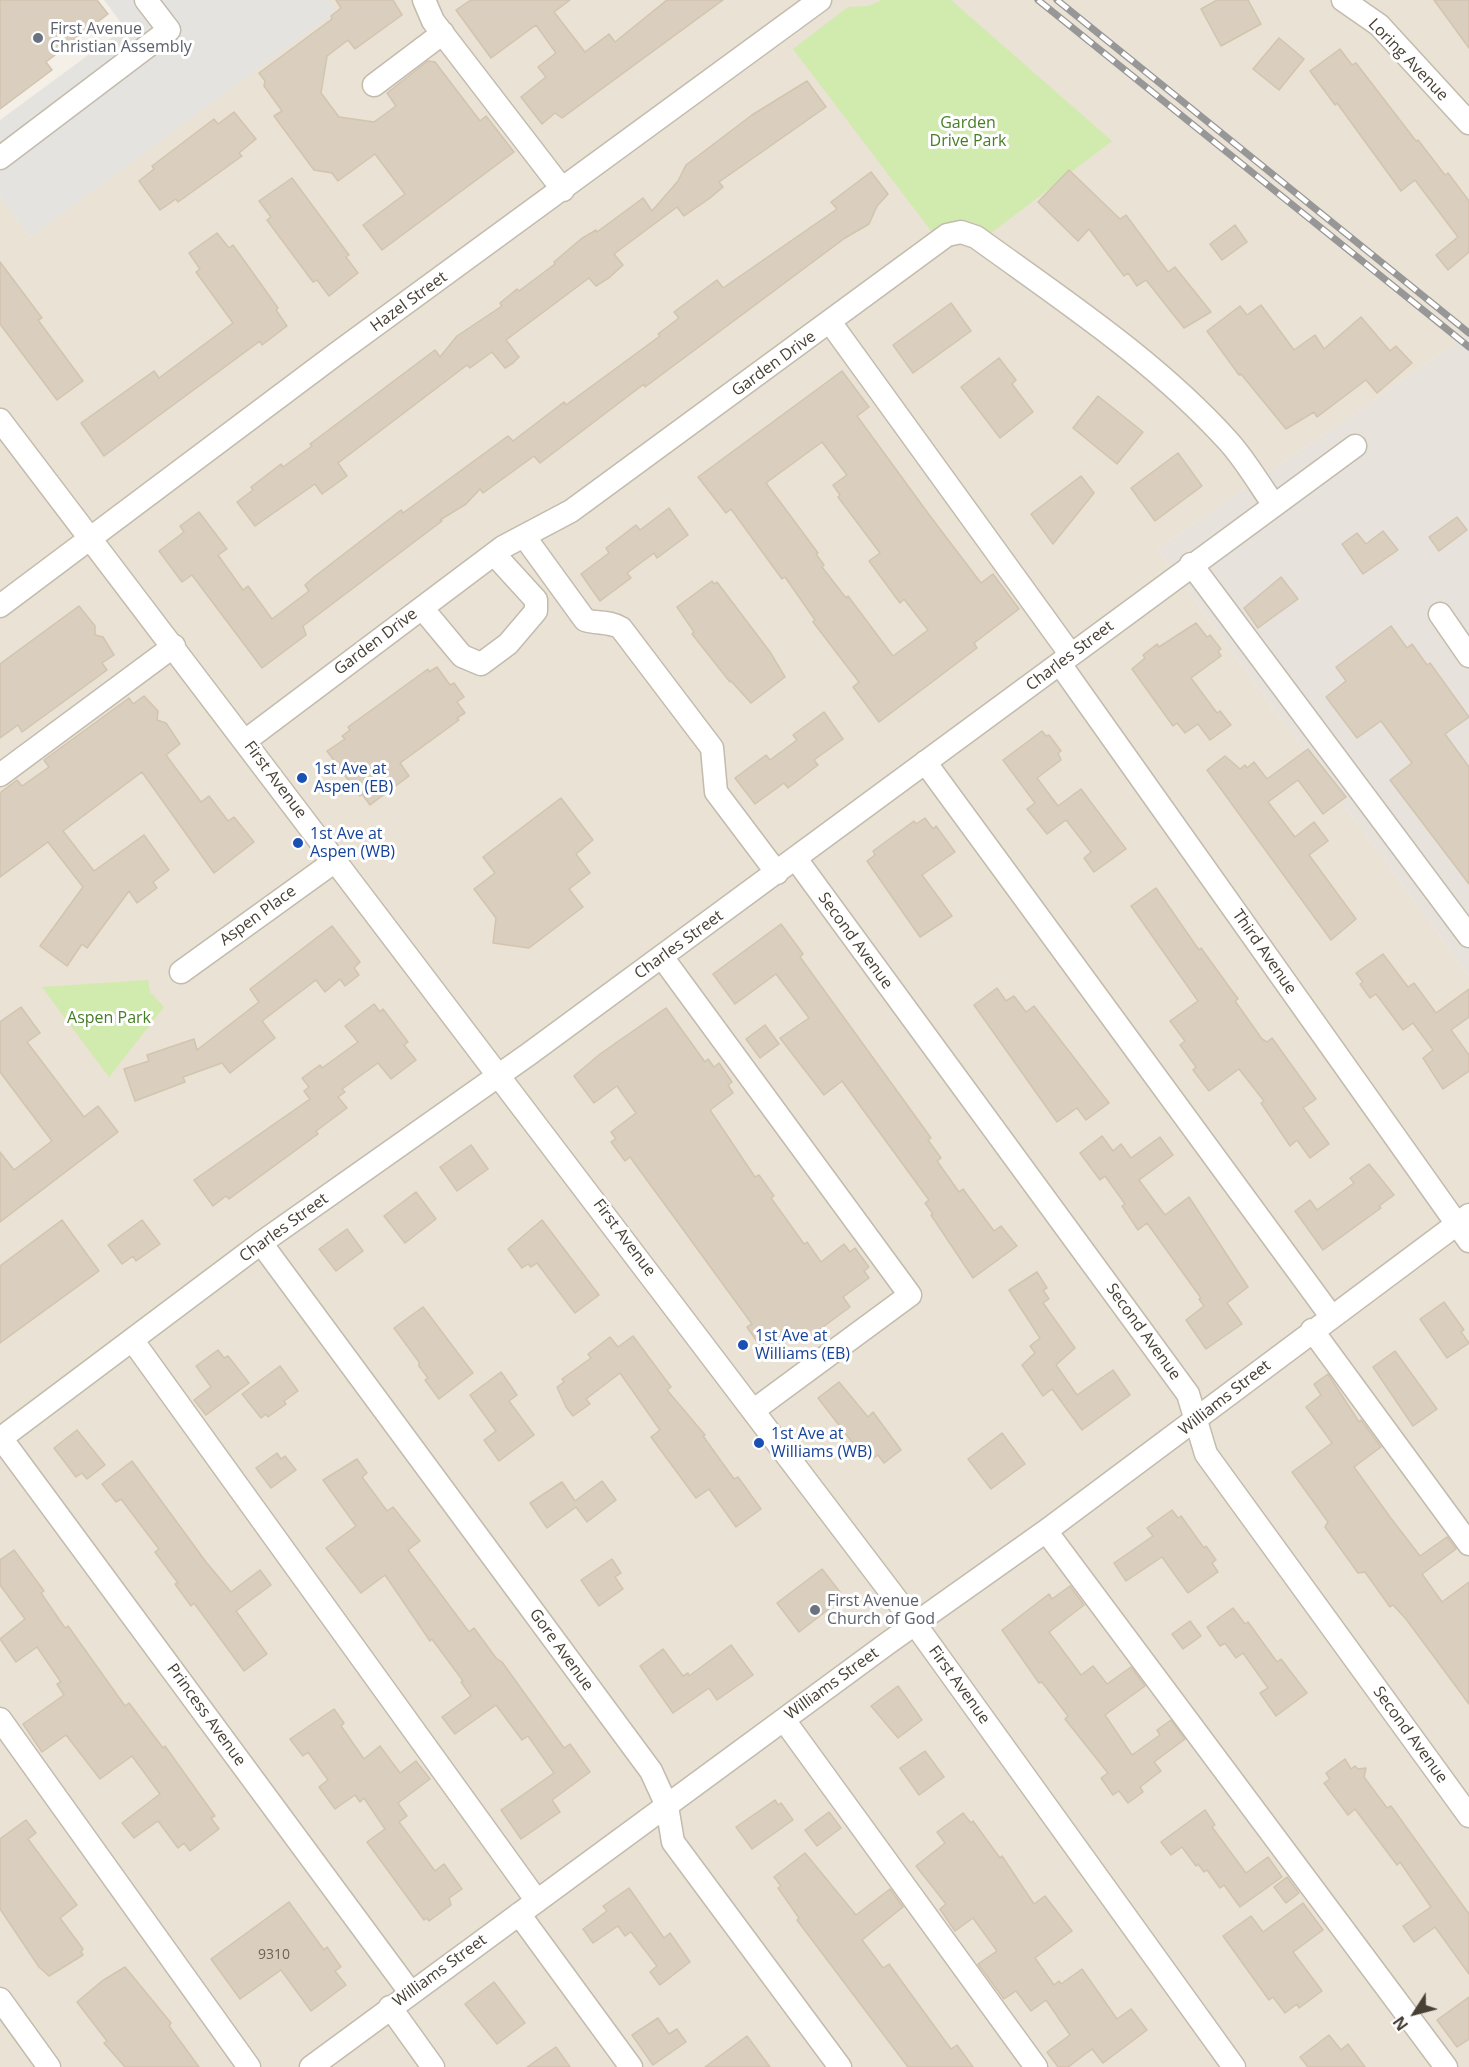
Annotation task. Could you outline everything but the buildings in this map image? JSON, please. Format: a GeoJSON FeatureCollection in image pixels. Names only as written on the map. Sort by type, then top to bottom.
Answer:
{"type":"FeatureCollection","features":[{"type":"Feature","properties":{"kind":"street"},"geometry":{"type":"LineString","coordinates":[[0,158],[169,30],[146,0]]}},
{"type":"Feature","properties":{"kind":"street","name":"Loring Avenue"},"geometry":{"type":"LineString","coordinates":[[1343,0],[1379,26],[1469,123]]}},
{"type":"Feature","properties":{"kind":"street"},"geometry":{"type":"LineString","coordinates":[[427,1],[443,33],[563,190]]}},
{"type":"Feature","properties":{"kind":"street","name":"Hazel Street"},"geometry":{"type":"LineString","coordinates":[[0,606],[336,354],[563,190],[806,4]]}},
{"type":"Feature","properties":{"kind":"street"},"geometry":{"type":"LineString","coordinates":[[374,85],[443,33]]}},
{"type":"Feature","properties":{"kind":"street","name":"Garden Drive"},"geometry":{"type":"LineString","coordinates":[[245,741],[494,554],[571,511],[947,235],[961,232],[976,237],[1089,318],[1181,393],[1230,443],[1274,505]]}},
{"type":"Feature","properties":{"kind":"street","name":"Third Avenue"},"geometry":{"type":"LineString","coordinates":[[830,322],[1065,660],[1465,1226]]}},
{"type":"Feature","properties":{"kind":"street","name":"First Avenue"},"geometry":{"type":"LineString","coordinates":[[0,420],[89,541],[174,646],[915,1624],[1234,2067]]}},
{"type":"Feature","properties":{"kind":"street","name":"Charles Street"},"geometry":{"type":"LineString","coordinates":[[1,1438],[261,1243],[500,1075],[662,957],[1065,660],[1191,564],[1355,446]]}},
{"type":"Feature","properties":{"kind":"street"},"geometry":{"type":"LineString","coordinates":[[524,536],[585,620],[596,624],[615,624],[621,628],[712,748],[716,792],[777,873]]}},
{"type":"Feature","properties":{"kind":"street"},"geometry":{"type":"LineString","coordinates":[[422,608],[462,656],[481,664],[508,644],[536,611],[536,600],[494,554]]}},
{"type":"Feature","properties":{"kind":"street"},"geometry":{"type":"LineString","coordinates":[[1191,564],[1469,936]]}},
{"type":"Feature","properties":{"kind":"street"},"geometry":{"type":"LineString","coordinates":[[1440,614],[1469,656]]}},
{"type":"Feature","properties":{"kind":"street"},"geometry":{"type":"LineString","coordinates":[[0,775],[174,646]]}},
{"type":"Feature","properties":{"kind":"street"},"geometry":{"type":"LineString","coordinates":[[925,762],[1331,1316]]}},
{"type":"Feature","properties":{"kind":"street","name":"Second Avenue"},"geometry":{"type":"LineString","coordinates":[[796,859],[1188,1394],[1206,1454],[1469,1816]]}},
{"type":"Feature","properties":{"kind":"street","name":"Aspen Place"},"geometry":{"type":"LineString","coordinates":[[181,972],[335,861]]}},
{"type":"Feature","properties":{"kind":"street"},"geometry":{"type":"LineString","coordinates":[[662,957],[910,1295],[754,1410]]}},
{"type":"Feature","properties":{"kind":"street","name":"Williams Street"},"geometry":{"type":"LineString","coordinates":[[311,2067],[410,1992],[1196,1421],[1331,1316],[1465,1226]]}},
{"type":"Feature","properties":{"kind":"street","name":"Gore Avenue"},"geometry":{"type":"LineString","coordinates":[[261,1243],[651,1771],[667,1806],[673,1842],[840,2067]]}},
{"type":"Feature","properties":{"kind":"street"},"geometry":{"type":"LineString","coordinates":[[1312,1330],[1469,1544]]}},
{"type":"Feature","properties":{"kind":"street"},"geometry":{"type":"LineString","coordinates":[[133,1341],[528,1908],[631,2067]]}},
{"type":"Feature","properties":{"kind":"street","name":"Princess Avenue"},"geometry":{"type":"LineString","coordinates":[[1,1438],[410,1992]]}},
{"type":"Feature","properties":{"kind":"street"},"geometry":{"type":"LineString","coordinates":[[1046,1531],[1446,2067]]}},
{"type":"Feature","properties":{"kind":"street"},"geometry":{"type":"LineString","coordinates":[[0,1719],[249,2067]]}},
{"type":"Feature","properties":{"kind":"street"},"geometry":{"type":"LineString","coordinates":[[784,1720],[1036,2067]]}},
{"type":"Feature","properties":{"kind":"street"},"geometry":{"type":"LineString","coordinates":[[0,1999],[49,2067]]}},
{"type":"Feature","properties":{"kind":"street"},"geometry":{"type":"LineString","coordinates":[[390,2007],[433,2067]]}},
{"type":"Feature","properties":{"kind":"shaded area"},"geometry":{"type":"Polygon","coordinates":[[[104,0],[327,0],[336,11],[30,237],[0,196],[0,120],[125,28],[104,0]]]}},
{"type":"Feature","properties":{"kind":"shaded area"},"geometry":{"type":"Polygon","coordinates":[[[327,0],[1469,0],[1469,334],[1157,549],[1469,976],[1469,2067],[0,2067],[0,196],[30,237],[335,11],[327,0]]]}},
{"type":"Feature","properties":{"kind":"shaded area"},"geometry":{"type":"Polygon","coordinates":[[[1469,334],[1469,976],[1157,549],[1469,334]]]}},
{"type":"Feature","properties":{"kind":"green space","name":"Garden Drive Park"},"geometry":{"type":"Polygon","coordinates":[[[882,0],[951,0],[1112,141],[991,233],[975,223],[962,220],[932,232],[793,49],[848,7],[868,6],[882,0]]]}},
{"type":"Feature","properties":{"kind":"green space","name":"Aspen Park"},"geometry":{"type":"Polygon","coordinates":[[[148,980],[150,992],[164,1007],[109,1077],[42,987],[148,980]]]}},
{"type":"Feature","properties":{"kind":"railway"},"geometry":{"type":"LineString","coordinates":[[1038,0],[1469,347]]}},
{"type":"Feature","properties":{"kind":"railway"},"geometry":{"type":"LineString","coordinates":[[1057,0],[1469,333]]}},
{"type":"Feature","properties":{"kind":"place","name":"First Avenue Christian Assembly"},"geometry":{"type":"Point","coordinates":[38,38]}},
{"type":"Feature","properties":{"kind":"place","name":"1st Ave at Aspen (EB)"},"geometry":{"type":"Point","coordinates":[302,778]}},
{"type":"Feature","properties":{"kind":"place","name":"1st Ave at Aspen (WB)"},"geometry":{"type":"Point","coordinates":[298,843]}},
{"type":"Feature","properties":{"kind":"place","name":"1st Ave at Williams (EB)"},"geometry":{"type":"Point","coordinates":[743,1345]}},
{"type":"Feature","properties":{"kind":"place","name":"1st Ave at Williams (WB)"},"geometry":{"type":"Point","coordinates":[759,1443]}},
{"type":"Feature","properties":{"kind":"place","name":"First Avenue Church of God"},"geometry":{"type":"Point","coordinates":[815,1610]}}]}
